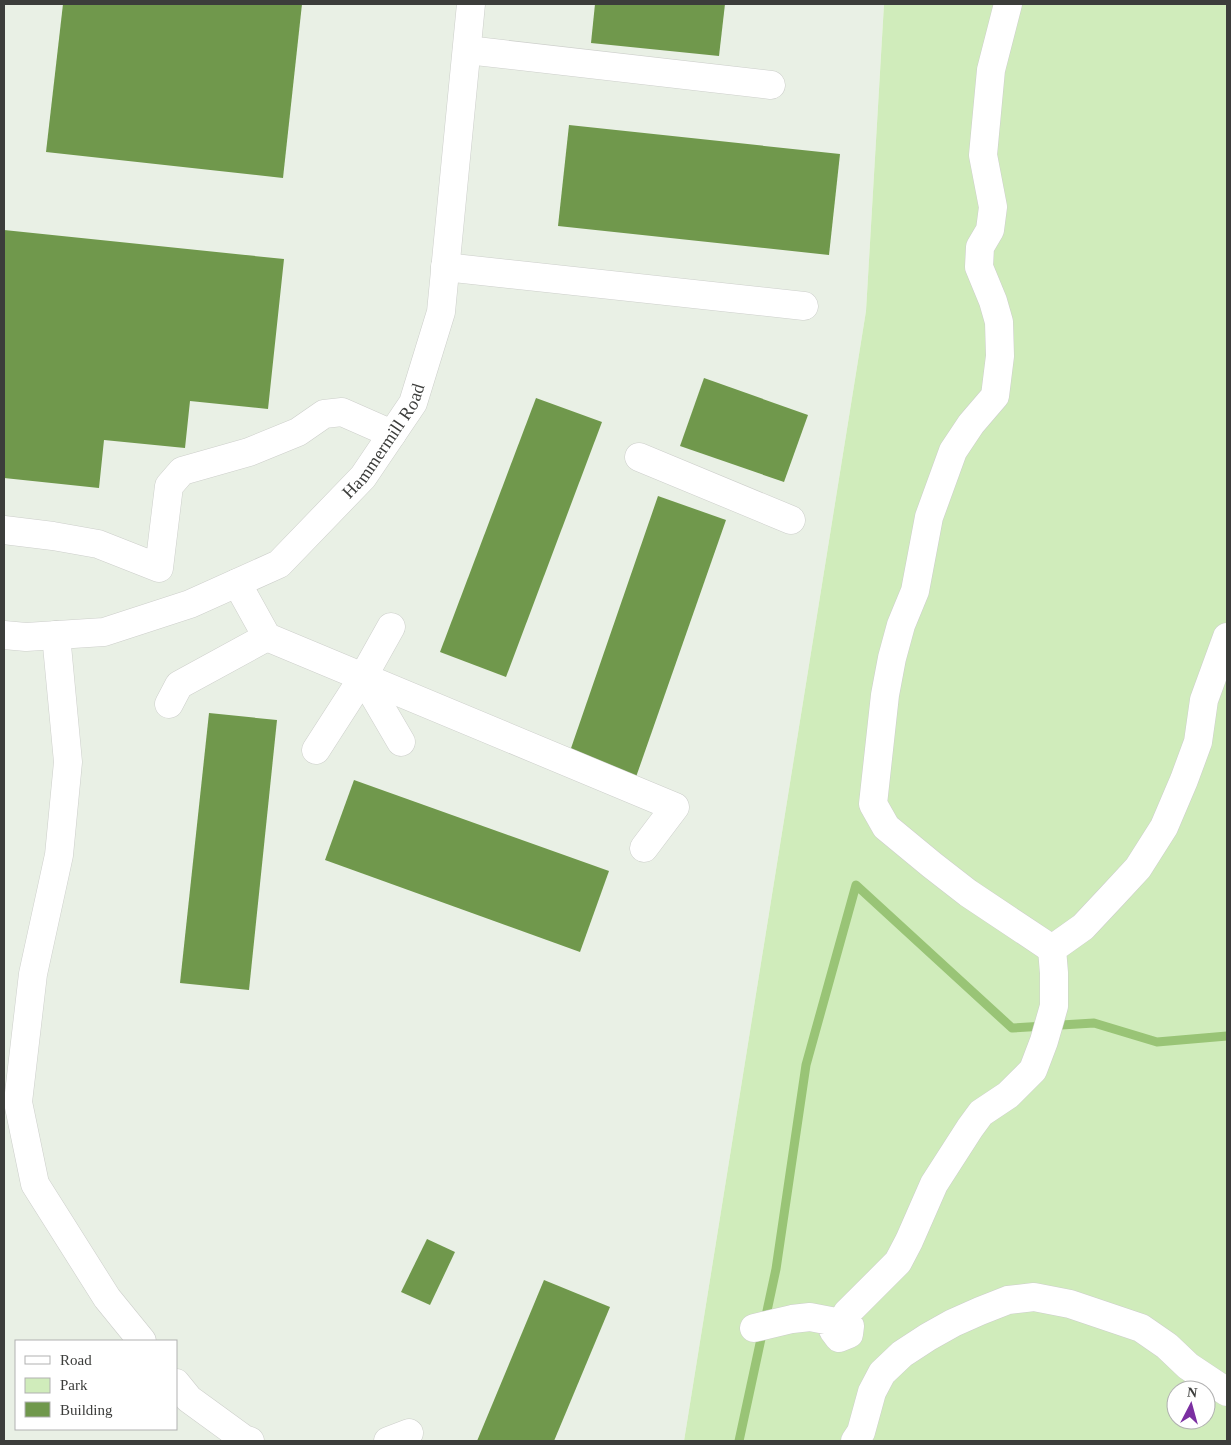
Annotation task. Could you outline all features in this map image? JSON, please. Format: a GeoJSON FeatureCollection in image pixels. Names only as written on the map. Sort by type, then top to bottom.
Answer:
{"type":"FeatureCollection","features":[{"type":"Feature","properties":{"kind":"street","name":"Hammermill Road"},"geometry":{"type":"LineString","coordinates":[[4,635],[26,637],[104,632],[190,604],[279,564],[362,477],[413,404],[441,312],[471,4]]}},
{"type":"Feature","properties":{"kind":"street"},"geometry":{"type":"LineString","coordinates":[[1008,4],[991,70],[983,155],[993,208],[990,230],[980,247],[979,267],[993,300],[999,322],[1000,356],[995,396],[971,424],[954,451],[928,516],[915,591],[901,626],[892,658],[885,695],[872,804],[886,827],[976,898],[1052,949]]}},
{"type":"Feature","properties":{"kind":"street"},"geometry":{"type":"LineString","coordinates":[[467,50],[771,86]]}},
{"type":"Feature","properties":{"kind":"street"},"geometry":{"type":"LineString","coordinates":[[445,267],[804,306]]}},
{"type":"Feature","properties":{"kind":"street"},"geometry":{"type":"LineString","coordinates":[[176,609],[159,568],[169,486],[182,471],[249,452],[298,432],[324,414],[342,412],[392,434]]}},
{"type":"Feature","properties":{"kind":"street"},"geometry":{"type":"LineString","coordinates":[[638,457],[791,520]]}},
{"type":"Feature","properties":{"kind":"street"},"geometry":{"type":"LineString","coordinates":[[4,530],[98,544],[159,568]]}},
{"type":"Feature","properties":{"kind":"street"},"geometry":{"type":"LineString","coordinates":[[237,583],[267,637],[675,807],[644,848]]}},
{"type":"Feature","properties":{"kind":"street"},"geometry":{"type":"LineString","coordinates":[[316,750],[363,677],[391,627]]}},
{"type":"Feature","properties":{"kind":"street"},"geometry":{"type":"LineString","coordinates":[[56,635],[68,762],[59,855],[33,974],[18,1102],[35,1184],[107,1298],[141,1340]]}},
{"type":"Feature","properties":{"kind":"street"},"geometry":{"type":"LineString","coordinates":[[169,704],[179,685],[267,637]]}},
{"type":"Feature","properties":{"kind":"street"},"geometry":{"type":"LineString","coordinates":[[1052,949],[1083,927],[1138,868],[1164,827],[1198,742],[1204,700],[1227,637]]}},
{"type":"Feature","properties":{"kind":"street"},"geometry":{"type":"LineString","coordinates":[[363,677],[401,742]]}},
{"type":"Feature","properties":{"kind":"street"},"geometry":{"type":"LineString","coordinates":[[754,1328],[792,1319],[810,1317],[836,1322],[833,1330],[839,1338],[849,1334],[850,1326],[844,1319],[846,1313],[898,1262],[934,1184],[981,1112],[1008,1095],[1033,1070],[1054,1006],[1052,949]]}},
{"type":"Feature","properties":{"kind":"street"},"geometry":{"type":"LineString","coordinates":[[855,1441],[862,1432],[872,1392],[882,1373],[902,1354],[953,1324],[1008,1300],[1034,1297],[1070,1304],[1141,1328],[1167,1346],[1188,1366],[1227,1392]]}},
{"type":"Feature","properties":{"kind":"street"},"geometry":{"type":"LineString","coordinates":[[178,1385],[189,1399],[244,1439],[250,1441]]}},
{"type":"Feature","properties":{"kind":"shaded area"},"geometry":{"type":"Polygon","coordinates":[[[4,4],[884,4],[866,311],[684,1441],[4,1441],[4,4]]]}},
{"type":"Feature","properties":{"kind":"green space"},"geometry":{"type":"Polygon","coordinates":[[[884,4],[1227,4],[1227,1441],[684,1441],[866,311],[884,4]]]}},
{"type":"Feature","properties":{"kind":"building"},"geometry":{"type":"Polygon","coordinates":[[[63,4],[302,4],[283,178],[46,152],[63,4]]]}},
{"type":"Feature","properties":{"kind":"building"},"geometry":{"type":"Polygon","coordinates":[[[595,4],[725,4],[719,56],[591,43],[595,4]]]}},
{"type":"Feature","properties":{"kind":"building"},"geometry":{"type":"Polygon","coordinates":[[[569,125],[840,154],[829,255],[558,226],[569,125]]]}},
{"type":"Feature","properties":{"kind":"building"},"geometry":{"type":"Polygon","coordinates":[[[4,230],[284,259],[268,409],[190,401],[185,448],[104,440],[99,488],[4,478],[4,230]]]}},
{"type":"Feature","properties":{"kind":"building"},"geometry":{"type":"Polygon","coordinates":[[[704,378],[808,415],[784,482],[680,446],[704,378]]]}},
{"type":"Feature","properties":{"kind":"building"},"geometry":{"type":"Polygon","coordinates":[[[536,398],[602,422],[506,677],[440,652],[536,398]]]}},
{"type":"Feature","properties":{"kind":"building"},"geometry":{"type":"Polygon","coordinates":[[[658,496],[726,520],[636,777],[569,754],[658,496]]]}},
{"type":"Feature","properties":{"kind":"building"},"geometry":{"type":"Polygon","coordinates":[[[209,713],[277,720],[249,990],[180,983],[209,713]]]}},
{"type":"Feature","properties":{"kind":"building"},"geometry":{"type":"Polygon","coordinates":[[[354,780],[609,871],[580,952],[325,860],[354,780]]]}},
{"type":"Feature","properties":{"kind":"building"},"geometry":{"type":"Polygon","coordinates":[[[427,1239],[455,1252],[430,1305],[401,1292],[427,1239]]]}},
{"type":"Feature","properties":{"kind":"building"},"geometry":{"type":"Polygon","coordinates":[[[544,1280],[610,1307],[554,1441],[477,1441],[544,1280]]]}},
{"type":"Feature","properties":{"kind":"waterway"},"geometry":{"type":"LineString","coordinates":[[739,1441],[776,1269],[806,1065],[856,885],[1012,1028],[1094,1023],[1157,1042],[1227,1036]]}}]}
